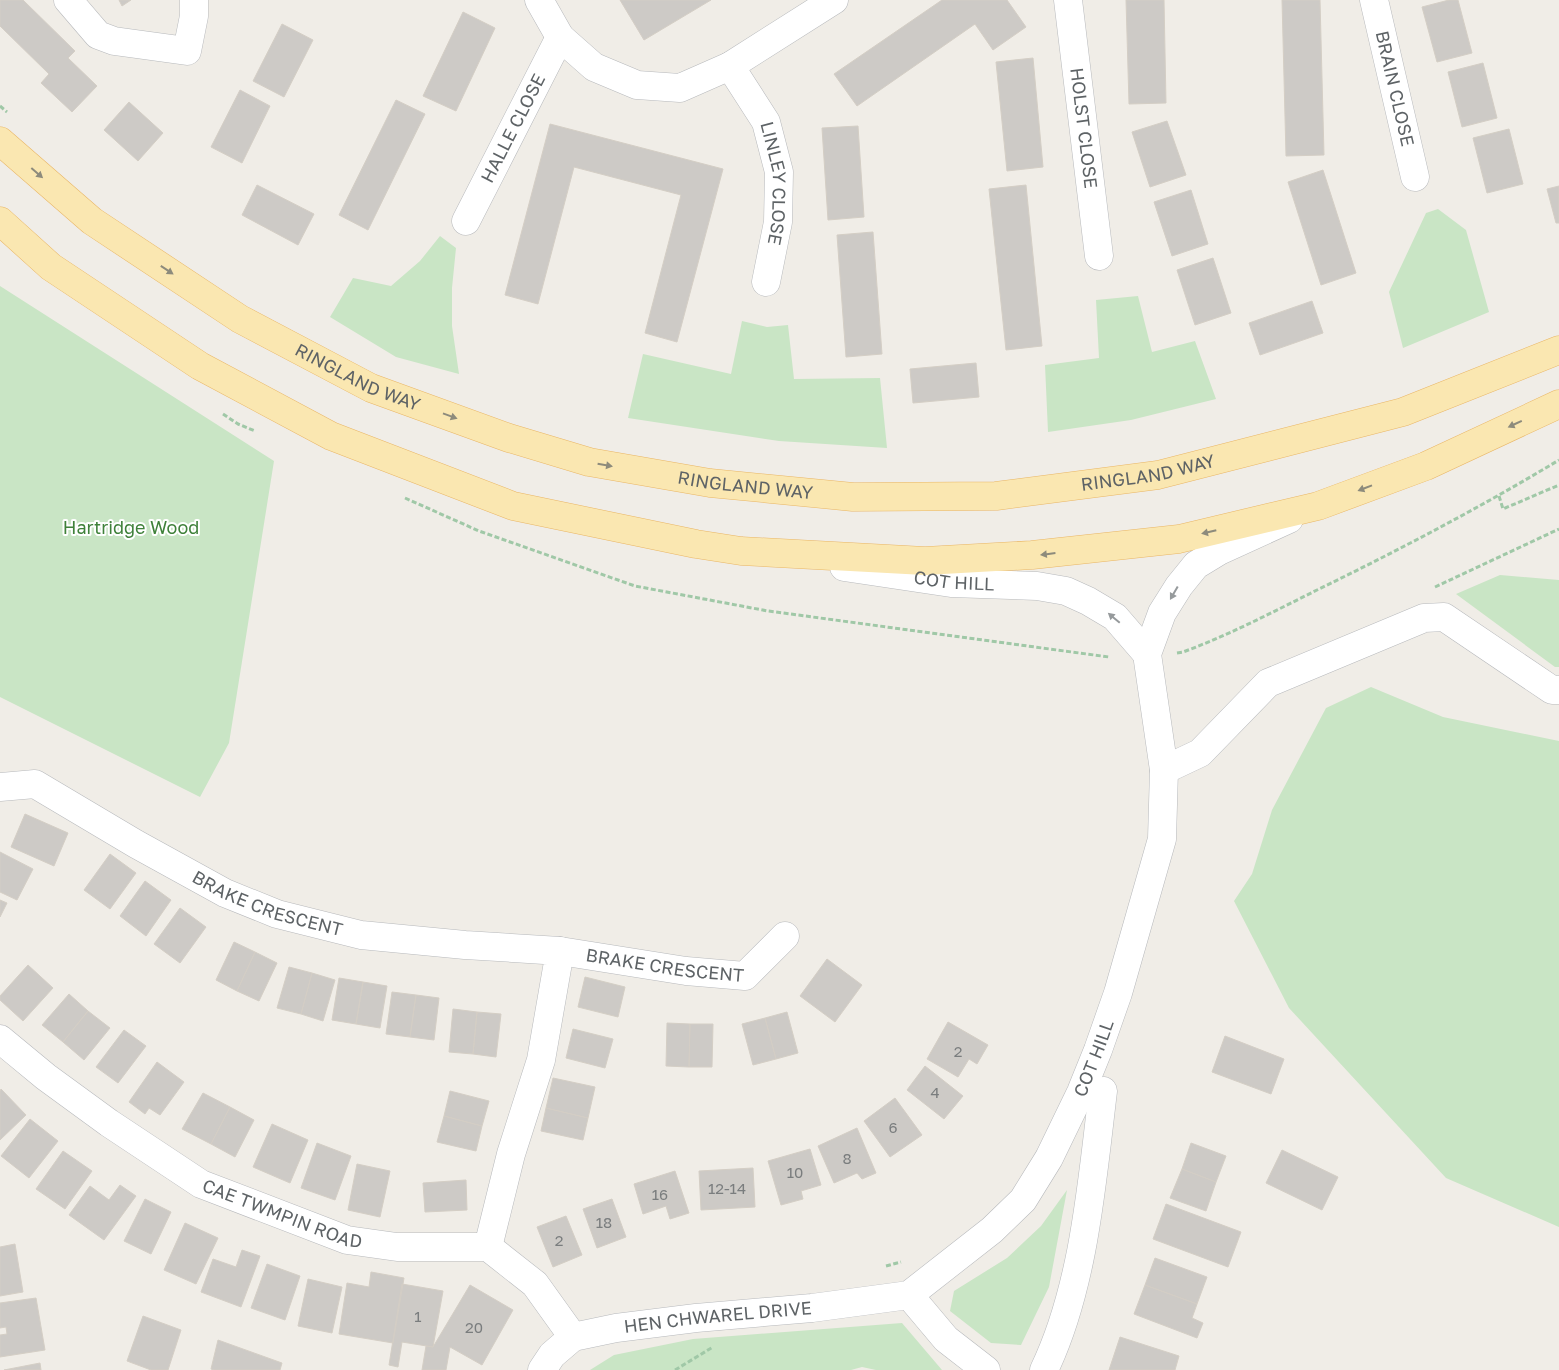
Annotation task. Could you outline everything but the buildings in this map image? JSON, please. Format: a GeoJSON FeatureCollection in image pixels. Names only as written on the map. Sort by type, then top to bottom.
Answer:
{"type":"FeatureCollection","features":[{"type":"Feature","properties":{"kind":"main road","name":"RINGLAND WAY"},"geometry":{"type":"LineString","coordinates":[[0,141],[92,220],[240,319],[370,388],[509,438],[589,462],[710,483],[852,497],[996,496],[1158,475],[1403,412],[1559,350]]}},
{"type":"Feature","properties":{"kind":"main road"},"geometry":{"type":"LineString","coordinates":[[0,221],[51,267],[200,366],[331,436],[513,506],[696,544],[741,551],[925,561],[1032,556],[1178,539],[1318,506],[1426,466],[1559,404]]}},
{"type":"Feature","properties":{"kind":"street"},"geometry":{"type":"LineString","coordinates":[[68,0],[98,35],[114,41],[187,51],[194,16],[194,0]]}},
{"type":"Feature","properties":{"kind":"street"},"geometry":{"type":"LineString","coordinates":[[539,0],[560,37],[594,67],[637,85],[680,88],[730,66],[834,0]]}},
{"type":"Feature","properties":{"kind":"street","name":"HOLST CLOSE"},"geometry":{"type":"LineString","coordinates":[[1068,0],[1099,256]]}},
{"type":"Feature","properties":{"kind":"street","name":"BRAIN CLOSE"},"geometry":{"type":"LineString","coordinates":[[1374,0],[1416,177]]}},
{"type":"Feature","properties":{"kind":"street","name":"HALLE CLOSE"},"geometry":{"type":"LineString","coordinates":[[466,222],[560,37]]}},
{"type":"Feature","properties":{"kind":"street","name":"LINLEY CLOSE"},"geometry":{"type":"LineString","coordinates":[[730,66],[766,122],[779,172],[778,222],[766,282]]}},
{"type":"Feature","properties":{"kind":"street","name":"COT HILL"},"geometry":{"type":"LineString","coordinates":[[909,1295],[992,1230],[1022,1200],[1049,1158],[1084,1083],[1118,993],[1162,839],[1164,770],[1147,654],[1162,614],[1178,586],[1196,565],[1219,551],[1318,506]]}},
{"type":"Feature","properties":{"kind":"street","name":"COT HILL"},"geometry":{"type":"LineString","coordinates":[[741,551],[951,583],[1037,586],[1066,591],[1115,617],[1147,654]]}},
{"type":"Feature","properties":{"kind":"street"},"geometry":{"type":"LineString","coordinates":[[1164,770],[1200,753],[1268,683],[1424,618],[1444,617],[1552,690],[1559,690]]}},
{"type":"Feature","properties":{"kind":"street","name":"BRAKE CRESCENT"},"geometry":{"type":"LineString","coordinates":[[0,787],[35,784],[136,844],[225,893],[278,914],[361,935],[465,945],[560,951],[686,971],[745,976],[785,936]]}},
{"type":"Feature","properties":{"kind":"street","name":"BRAKE CRESCENT"},"geometry":{"type":"LineString","coordinates":[[488,1247],[511,1154],[541,1060],[560,951]]}},
{"type":"Feature","properties":{"kind":"street","name":"CAE TWMPIN ROAD"},"geometry":{"type":"LineString","coordinates":[[0,1040],[46,1077],[109,1123],[200,1184],[347,1240],[397,1247],[488,1247]]}},
{"type":"Feature","properties":{"kind":"street","name":"COT HILL"},"geometry":{"type":"LineString","coordinates":[[1044,1370],[1066,1312],[1079,1258],[1092,1180],[1103,1091]]}},
{"type":"Feature","properties":{"kind":"street"},"geometry":{"type":"LineString","coordinates":[[488,1247],[534,1284],[573,1337]]}},
{"type":"Feature","properties":{"kind":"street"},"geometry":{"type":"LineString","coordinates":[[909,1295],[946,1339],[986,1370]]}},
{"type":"Feature","properties":{"kind":"street","name":"HEN CHWAREL DRIVE"},"geometry":{"type":"LineString","coordinates":[[542,1370],[552,1354],[573,1337],[616,1328],[774,1310],[812,1308],[909,1295]]}},
{"type":"Feature","properties":{"kind":"path"},"geometry":{"type":"LineString","coordinates":[[0,106],[7,112]]}},
{"type":"Feature","properties":{"kind":"path"},"geometry":{"type":"LineString","coordinates":[[1499,496],[1503,509],[1559,485]]}},
{"type":"Feature","properties":{"kind":"path"},"geometry":{"type":"LineString","coordinates":[[883,1267],[901,1262]]}},
{"type":"Feature","properties":{"kind":"green space"},"geometry":{"type":"Polygon","coordinates":[[[1438,209],[1466,230],[1489,312],[1403,348],[1389,292],[1426,213],[1438,209]]]}},
{"type":"Feature","properties":{"kind":"green space"},"geometry":{"type":"Polygon","coordinates":[[[440,236],[456,248],[452,288],[452,326],[459,374],[396,357],[330,317],[353,278],[391,286],[420,261],[440,236]]]}},
{"type":"Feature","properties":{"kind":"green space","name":"Hartridge Wood"},"geometry":{"type":"Polygon","coordinates":[[[0,286],[274,461],[229,743],[200,797],[0,697],[0,286]]]}},
{"type":"Feature","properties":{"kind":"green space"},"geometry":{"type":"Polygon","coordinates":[[[1138,296],[1152,352],[1195,341],[1216,399],[1131,420],[1048,432],[1045,365],[1099,358],[1096,300],[1138,296]]]}},
{"type":"Feature","properties":{"kind":"green space"},"geometry":{"type":"Polygon","coordinates":[[[742,321],[767,327],[788,325],[794,379],[880,378],[887,448],[779,441],[628,418],[643,354],[731,374],[742,321]]]}},
{"type":"Feature","properties":{"kind":"green space"},"geometry":{"type":"Polygon","coordinates":[[[1500,575],[1559,580],[1559,667],[1555,667],[1456,594],[1500,575]]]}},
{"type":"Feature","properties":{"kind":"green space"},"geometry":{"type":"Polygon","coordinates":[[[1371,687],[1443,717],[1559,741],[1559,1227],[1446,1178],[1289,1008],[1234,901],[1252,874],[1272,810],[1326,708],[1371,687]]]}},
{"type":"Feature","properties":{"kind":"green space"},"geometry":{"type":"Polygon","coordinates":[[[1067,1190],[1049,1287],[1021,1345],[991,1343],[950,1311],[954,1291],[1007,1258],[1041,1226],[1067,1190]]]}},
{"type":"Feature","properties":{"kind":"green space"},"geometry":{"type":"Polygon","coordinates":[[[902,1323],[942,1370],[876,1370],[862,1367],[851,1370],[590,1370],[614,1355],[693,1339],[902,1323]]]}}]}
